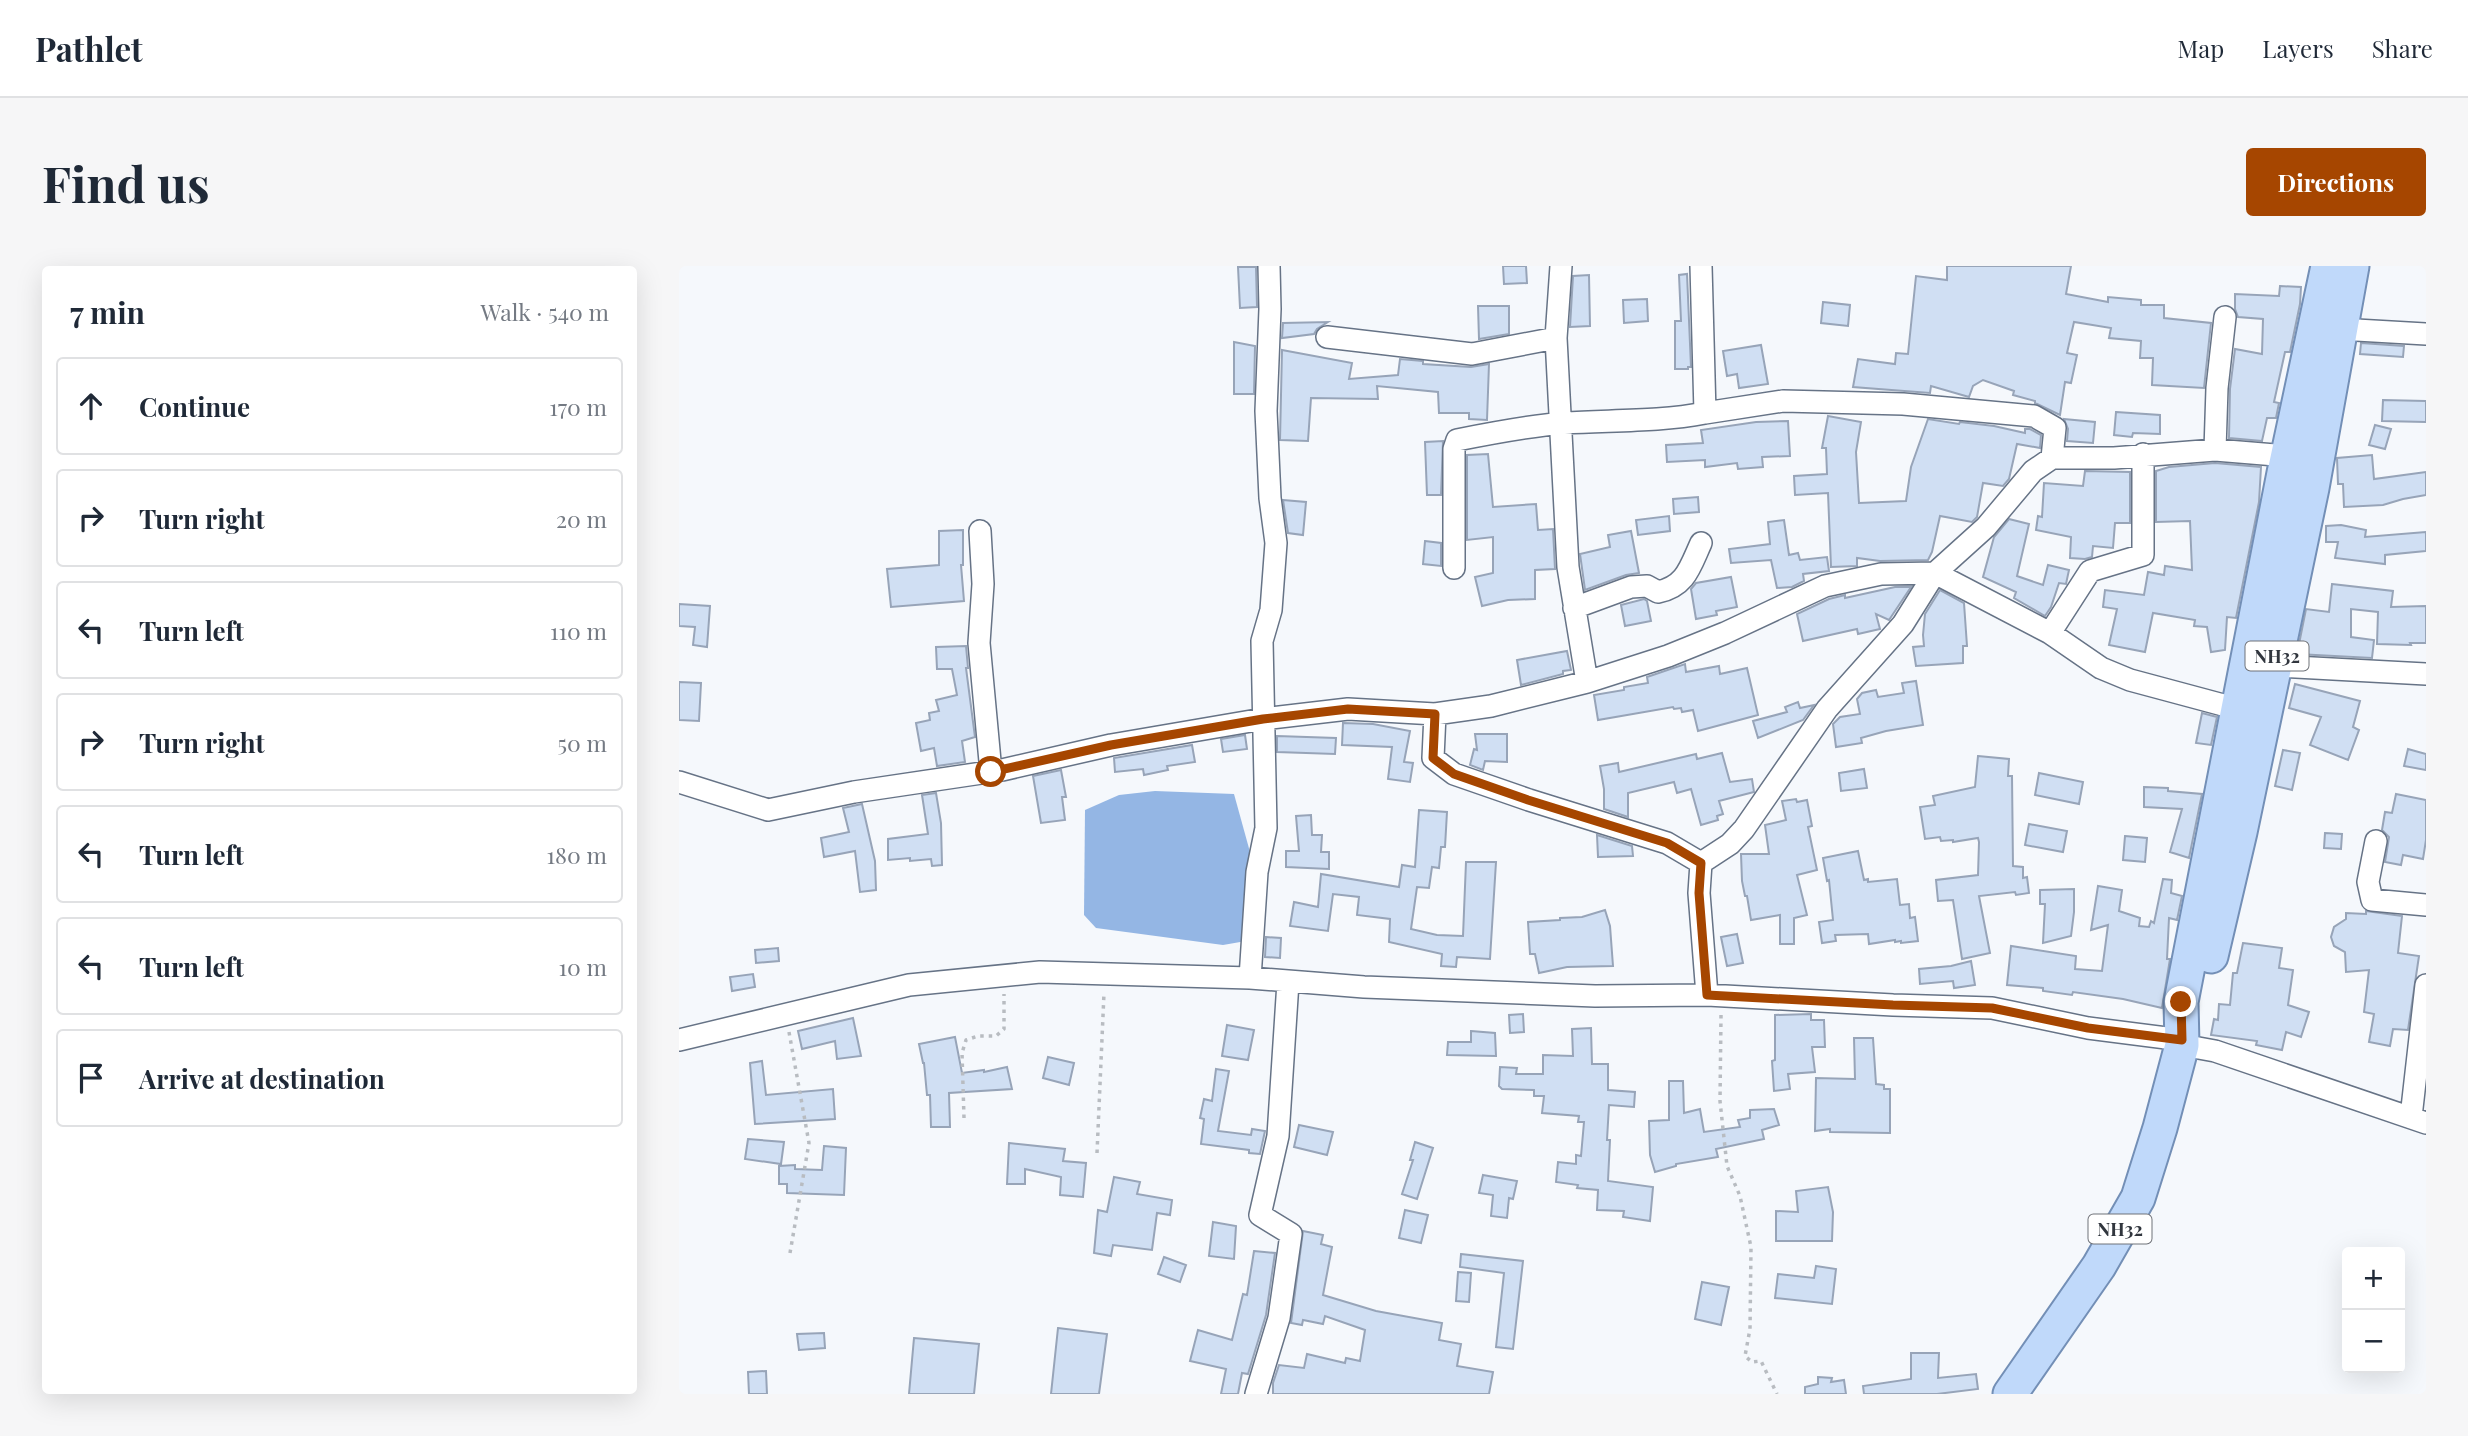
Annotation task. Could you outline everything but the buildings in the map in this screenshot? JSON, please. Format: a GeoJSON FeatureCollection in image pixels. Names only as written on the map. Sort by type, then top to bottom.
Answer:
{"type":"FeatureCollection","features":[{"type":"Feature","properties":{"kind":"main road","name":"NH32"},"geometry":{"type":"LineString","coordinates":[[2182,1043],[2181,1002],[2328,266]]}},
{"type":"Feature","properties":{"kind":"main road","name":"NH32"},"geometry":{"type":"LineString","coordinates":[[2010,1394],[2099,1266],[2138,1198],[2182,1043],[2196,1017],[2240,832],[2314,476],[2352,266]]}},
{"type":"Feature","properties":{"kind":"street"},"geometry":{"type":"LineString","coordinates":[[1249,978],[1257,872],[1266,828],[1262,641],[1271,610],[1276,543],[1270,498],[1266,411],[1269,266]]}},
{"type":"Feature","properties":{"kind":"street"},"geometry":{"type":"LineString","coordinates":[[1561,266],[1556,338],[1568,567],[1587,682]]}},
{"type":"Feature","properties":{"kind":"street"},"geometry":{"type":"LineString","coordinates":[[1701,266],[1705,412]]}},
{"type":"Feature","properties":{"kind":"street"},"geometry":{"type":"LineString","coordinates":[[2215,450],[2217,388],[2225,317]]}},
{"type":"Feature","properties":{"kind":"street"},"geometry":{"type":"LineString","coordinates":[[2339,329],[2426,334]]}},
{"type":"Feature","properties":{"kind":"street"},"geometry":{"type":"LineString","coordinates":[[1327,337],[1472,354],[1556,338]]}},
{"type":"Feature","properties":{"kind":"street"},"geometry":{"type":"LineString","coordinates":[[1454,568],[1454,449],[1457,440],[1502,431],[1561,424],[1673,419],[1783,401],[1903,404],[2034,416],[2055,428],[2052,458]]}},
{"type":"Feature","properties":{"kind":"street"},"geometry":{"type":"LineString","coordinates":[[1701,863],[1730,844],[1744,829],[1827,709],[1903,624],[1935,573],[1986,527],[2033,471],[2052,458],[2114,458],[2215,450],[2288,456]]}},
{"type":"Feature","properties":{"kind":"street"},"geometry":{"type":"LineString","coordinates":[[2050,633],[2090,571],[2143,555],[2143,454]]}},
{"type":"Feature","properties":{"kind":"street"},"geometry":{"type":"LineString","coordinates":[[980,531],[983,584],[979,643],[991,772]]}},
{"type":"Feature","properties":{"kind":"street"},"geometry":{"type":"LineString","coordinates":[[1574,608],[1631,587],[1647,586],[1658,592],[1673,589],[1687,574],[1701,543]]}},
{"type":"Feature","properties":{"kind":"street"},"geometry":{"type":"LineString","coordinates":[[679,782],[768,810],[854,792],[991,772],[1111,745],[1263,719],[1348,709],[1435,714],[1491,706],[1587,682],[1668,656],[1725,633],[1825,586],[1881,573],[1935,573],[2050,633],[2101,668],[2130,680],[2238,709]]}},
{"type":"Feature","properties":{"kind":"street"},"geometry":{"type":"LineString","coordinates":[[2274,666],[2426,674]]}},
{"type":"Feature","properties":{"kind":"street"},"geometry":{"type":"LineString","coordinates":[[1435,714],[1433,758],[1454,774],[1667,843],[1701,863]]}},
{"type":"Feature","properties":{"kind":"street"},"geometry":{"type":"LineString","coordinates":[[2377,841],[2368,882],[2372,900],[2426,905]]}},
{"type":"Feature","properties":{"kind":"street"},"geometry":{"type":"LineString","coordinates":[[1701,863],[1699,893],[1714,995]]}},
{"type":"Feature","properties":{"kind":"street"},"geometry":{"type":"LineString","coordinates":[[679,1040],[909,985],[1039,972],[1249,978],[1364,987],[1595,996],[1714,995],[1992,1008],[2215,1051],[2419,1120],[2426,985]]}},
{"type":"Feature","properties":{"kind":"street"},"geometry":{"type":"LineString","coordinates":[[1256,1394],[1279,1318],[1291,1234],[1260,1215],[1278,1136],[1287,982]]}},
{"type":"Feature","properties":{"kind":"path"},"geometry":{"type":"LineString","coordinates":[[1097,1153],[1105,974]]}},
{"type":"Feature","properties":{"kind":"path"},"geometry":{"type":"LineString","coordinates":[[964,1118],[962,1053],[966,1040],[978,1036],[996,1036],[1004,1029],[1002,975]]}},
{"type":"Feature","properties":{"kind":"path"},"geometry":{"type":"LineString","coordinates":[[1714,995],[1727,1166],[1740,1196],[1751,1247],[1750,1329],[1745,1356],[1752,1362],[1761,1361],[1777,1394]]}},
{"type":"Feature","properties":{"kind":"path"},"geometry":{"type":"LineString","coordinates":[[786,1016],[809,1143],[790,1253]]}},
{"type":"Feature","properties":{"kind":"water"},"geometry":{"type":"Polygon","coordinates":[[[1155,791],[1234,794],[1250,852],[1246,941],[1223,945],[1096,928],[1084,915],[1085,810],[1119,795],[1155,791]]]}},
{"type":"Feature","properties":{"kind":"route"},"geometry":{"type":"LineString","coordinates":[[991,772],[1111,745],[1263,719],[1348,709],[1435,714],[1433,758],[1454,774],[1667,843],[1701,863],[1699,893],[1707,995],[1992,1008],[2088,1028],[2182,1040],[2181,1002]]}}]}
